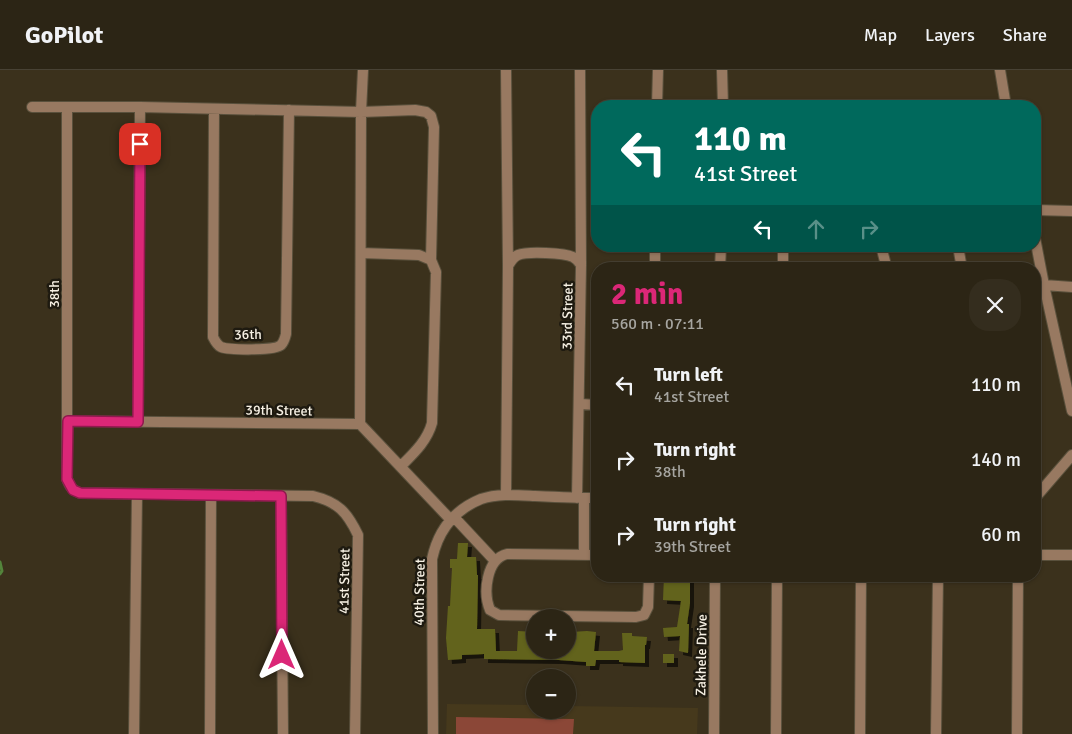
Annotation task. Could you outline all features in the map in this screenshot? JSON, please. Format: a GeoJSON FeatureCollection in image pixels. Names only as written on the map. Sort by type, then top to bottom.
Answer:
{"type":"FeatureCollection","features":[{"type":"Feature","properties":{"kind":"street"},"geometry":{"type":"LineString","coordinates":[[363,70],[360,112],[360,424],[495,561]]}},
{"type":"Feature","properties":{"kind":"street"},"geometry":{"type":"LineString","coordinates":[[506,70],[508,266],[506,495]]}},
{"type":"Feature","properties":{"kind":"street"},"geometry":{"type":"LineString","coordinates":[[580,70],[581,265]]}},
{"type":"Feature","properties":{"kind":"street"},"geometry":{"type":"LineString","coordinates":[[658,70],[658,100]]}},
{"type":"Feature","properties":{"kind":"street"},"geometry":{"type":"LineString","coordinates":[[722,70],[722,100]]}},
{"type":"Feature","properties":{"kind":"street"},"geometry":{"type":"LineString","coordinates":[[1000,70],[1005,100]]}},
{"type":"Feature","properties":{"kind":"street"},"geometry":{"type":"LineString","coordinates":[[32,107],[140,107],[360,112],[421,110],[431,116],[434,127],[431,260],[436,272],[432,423],[429,434],[423,443],[401,466]]}},
{"type":"Feature","properties":{"kind":"street"},"geometry":{"type":"LineString","coordinates":[[138,422],[140,107]]}},
{"type":"Feature","properties":{"kind":"street","name":"38th"},"geometry":{"type":"LineString","coordinates":[[67,108],[67,479]]}},
{"type":"Feature","properties":{"kind":"street","name":"36th"},"geometry":{"type":"LineString","coordinates":[[214,109],[213,337],[216,343],[227,348],[251,349],[278,347],[282,344],[286,334],[289,110]]}},
{"type":"Feature","properties":{"kind":"street"},"geometry":{"type":"LineString","coordinates":[[1041,210],[1072,211]]}},
{"type":"Feature","properties":{"kind":"street"},"geometry":{"type":"LineString","coordinates":[[361,253],[419,254],[431,260]]}},
{"type":"Feature","properties":{"kind":"street","name":"33rd Street"},"geometry":{"type":"LineString","coordinates":[[508,266],[511,259],[517,255],[524,254],[565,254],[576,259],[581,265],[580,498],[584,554]]}},
{"type":"Feature","properties":{"kind":"street"},"geometry":{"type":"LineString","coordinates":[[1041,269],[1072,412]]}},
{"type":"Feature","properties":{"kind":"street"},"geometry":{"type":"LineString","coordinates":[[1044,285],[1072,287]]}},
{"type":"Feature","properties":{"kind":"street"},"geometry":{"type":"LineString","coordinates":[[580,404],[591,405]]}},
{"type":"Feature","properties":{"kind":"street","name":"39th Street"},"geometry":{"type":"LineString","coordinates":[[68,421],[360,424]]}},
{"type":"Feature","properties":{"kind":"street"},"geometry":{"type":"LineString","coordinates":[[1041,491],[1072,455]]}},
{"type":"Feature","properties":{"kind":"street","name":"41st Street"},"geometry":{"type":"LineString","coordinates":[[67,479],[73,490],[80,493],[313,496],[329,500],[339,507],[352,522],[358,536],[355,734]]}},
{"type":"Feature","properties":{"kind":"street"},"geometry":{"type":"LineString","coordinates":[[134,734],[137,494]]}},
{"type":"Feature","properties":{"kind":"street"},"geometry":{"type":"LineString","coordinates":[[210,734],[211,495]]}},
{"type":"Feature","properties":{"kind":"street","name":"40th Street"},"geometry":{"type":"LineString","coordinates":[[434,734],[432,559],[438,539],[452,518],[482,499],[506,495],[591,498]]}},
{"type":"Feature","properties":{"kind":"street"},"geometry":{"type":"LineString","coordinates":[[281,496],[282,734]]}},
{"type":"Feature","properties":{"kind":"street"},"geometry":{"type":"LineString","coordinates":[[591,554],[507,554],[500,556],[495,561],[488,575],[490,610],[499,615],[636,618],[644,615],[648,607],[649,582]]}},
{"type":"Feature","properties":{"kind":"street"},"geometry":{"type":"LineString","coordinates":[[1041,554],[1072,555]]}},
{"type":"Feature","properties":{"kind":"street","name":"Zakhele Drive"},"geometry":{"type":"LineString","coordinates":[[714,734],[716,582]]}},
{"type":"Feature","properties":{"kind":"street"},"geometry":{"type":"LineString","coordinates":[[776,734],[777,582]]}},
{"type":"Feature","properties":{"kind":"street"},"geometry":{"type":"LineString","coordinates":[[860,734],[861,582]]}},
{"type":"Feature","properties":{"kind":"street"},"geometry":{"type":"LineString","coordinates":[[936,734],[938,582]]}},
{"type":"Feature","properties":{"kind":"street"},"geometry":{"type":"LineString","coordinates":[[1017,734],[1018,582]]}},
{"type":"Feature","properties":{"kind":"shaded area"},"geometry":{"type":"Polygon","coordinates":[[[447,704],[526,705],[526,719],[576,719],[576,706],[698,708],[697,734],[446,734],[447,704]]]}},
{"type":"Feature","properties":{"kind":"shaded area"},"geometry":{"type":"Polygon","coordinates":[[[456,717],[574,719],[573,734],[456,734],[456,717]]]}},
{"type":"Feature","properties":{"kind":"building"},"geometry":{"type":"Polygon","coordinates":[[[458,543],[468,543],[467,557],[476,557],[478,575],[477,629],[495,629],[496,651],[517,651],[518,631],[526,631],[526,659],[576,659],[576,632],[596,632],[594,651],[623,650],[622,633],[632,633],[632,636],[647,637],[645,663],[596,660],[595,666],[586,666],[586,662],[559,660],[484,659],[484,654],[462,655],[462,659],[448,660],[446,638],[452,568],[450,568],[450,559],[457,559],[458,543]]]}},
{"type":"Feature","properties":{"kind":"building"},"geometry":{"type":"Polygon","coordinates":[[[664,582],[690,582],[687,624],[689,624],[688,653],[679,651],[680,636],[664,637],[663,628],[677,627],[681,601],[663,600],[664,582]]]}},
{"type":"Feature","properties":{"kind":"building"},"geometry":{"type":"Polygon","coordinates":[[[663,654],[674,654],[674,663],[663,663],[663,654]]]}},
{"type":"Feature","properties":{"kind":"waterway"},"geometry":{"type":"LineString","coordinates":[[0,562],[2,571],[0,574]]}},
{"type":"Feature","properties":{"kind":"route"},"geometry":{"type":"LineString","coordinates":[[140,144],[138,422],[68,421],[67,479],[69,486],[80,493],[281,496],[282,655]]}}]}
